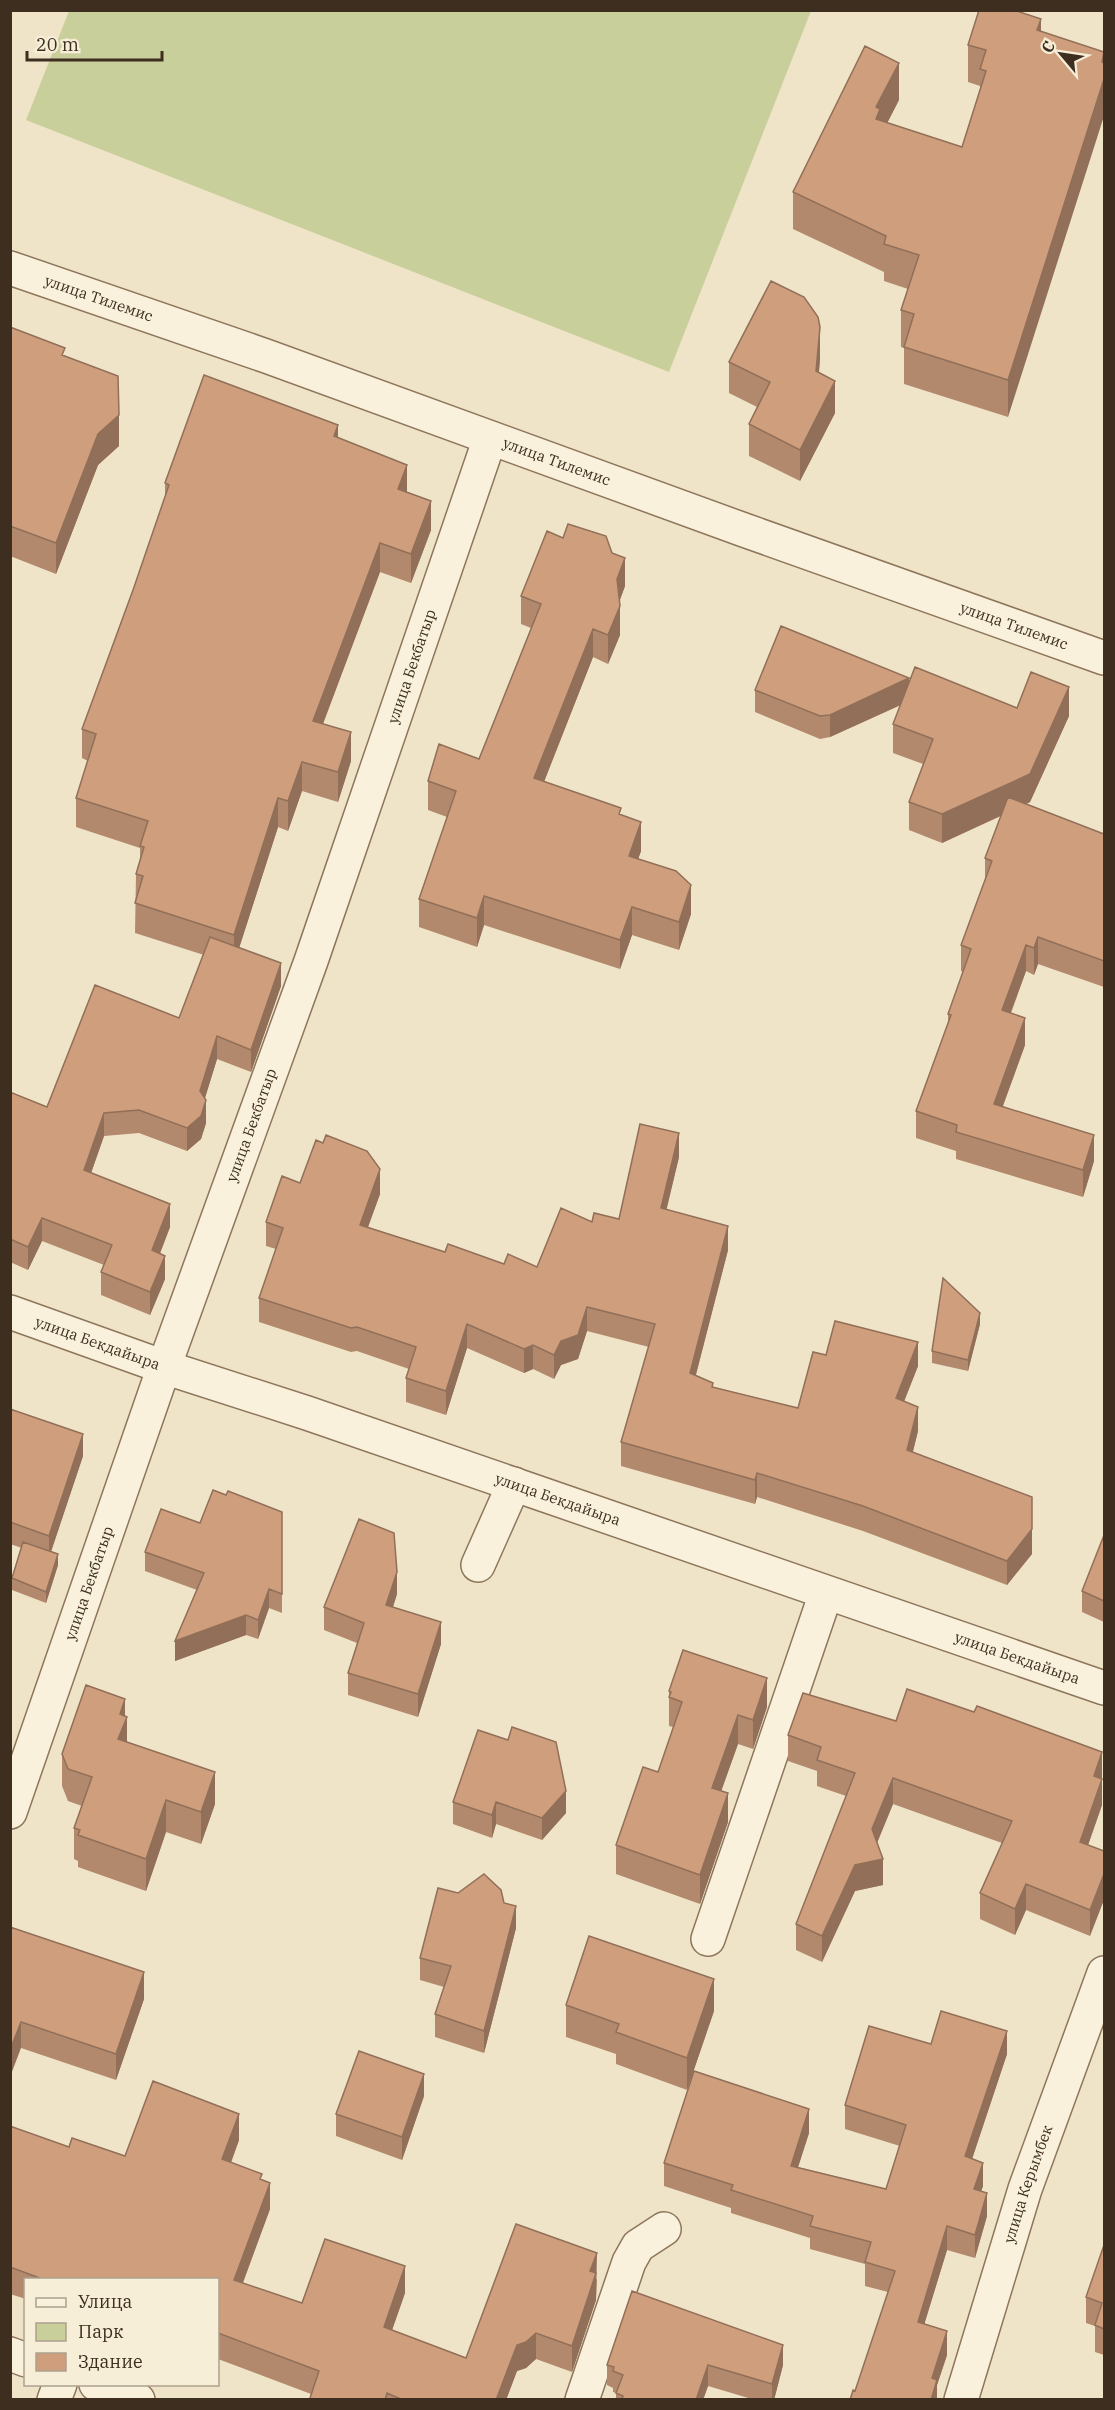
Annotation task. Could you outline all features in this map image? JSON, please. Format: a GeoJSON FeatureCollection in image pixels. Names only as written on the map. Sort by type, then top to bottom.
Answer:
{"type":"FeatureCollection","features":[{"type":"Feature","properties":{"kind":"street","name":"улица Тилемис"},"geometry":{"type":"LineString","coordinates":[[10,268],[266,356],[1104,658]]}},
{"type":"Feature","properties":{"kind":"street","name":"улица Бекбатыр"},"geometry":{"type":"LineString","coordinates":[[10,1812],[164,1367],[303,983],[490,438]]}},
{"type":"Feature","properties":{"kind":"street","name":"улица Бекдайыра"},"geometry":{"type":"LineString","coordinates":[[10,1312],[164,1367],[514,1484],[826,1593],[981,1643],[1104,1688]]}},
{"type":"Feature","properties":{"kind":"street"},"geometry":{"type":"LineString","coordinates":[[478,1565],[514,1484]]}},
{"type":"Feature","properties":{"kind":"street"},"geometry":{"type":"LineString","coordinates":[[708,1939],[826,1593]]}},
{"type":"Feature","properties":{"kind":"street","name":"улица Керымбек"},"geometry":{"type":"LineString","coordinates":[[961,2400],[1025,2189],[1104,1972]]}},
{"type":"Feature","properties":{"kind":"street"},"geometry":{"type":"LineString","coordinates":[[582,2400],[629,2262],[638,2246],[664,2229]]}},
{"type":"Feature","properties":{"kind":"street"},"geometry":{"type":"LineString","coordinates":[[54,2400],[60,2386]]}},
{"type":"Feature","properties":{"kind":"street"},"geometry":{"type":"LineString","coordinates":[[99,2386],[138,2400]]}},
{"type":"Feature","properties":{"kind":"green space"},"geometry":{"type":"Polygon","coordinates":[[[69,10],[811,11],[669,372],[26,120],[69,10]]]}},
{"type":"Feature","properties":{"kind":"building"},"geometry":{"type":"Polygon","coordinates":[[[979,10],[1014,10],[1041,19],[1037,30],[1104,52],[1102,62],[1104,63],[1104,79],[1008,380],[904,347],[914,314],[901,310],[919,255],[884,244],[886,236],[793,192],[865,46],[899,63],[876,107],[880,109],[876,119],[962,147],[986,71],[980,69],[986,50],[968,45],[979,10]]]}},
{"type":"Feature","properties":{"kind":"building"},"geometry":{"type":"Polygon","coordinates":[[[771,281],[804,297],[818,317],[820,327],[816,371],[835,381],[800,450],[749,424],[770,382],[729,362],[771,281]]]}},
{"type":"Feature","properties":{"kind":"building"},"geometry":{"type":"Polygon","coordinates":[[[10,327],[65,348],[62,355],[118,376],[119,415],[98,434],[56,543],[10,526],[10,327]]]}},
{"type":"Feature","properties":{"kind":"building"},"geometry":{"type":"Polygon","coordinates":[[[204,375],[338,425],[334,436],[407,465],[398,489],[431,501],[411,554],[380,543],[313,721],[351,732],[338,772],[302,762],[288,801],[278,798],[234,935],[135,903],[143,876],[136,874],[144,847],[140,846],[148,821],[76,798],[96,734],[82,729],[133,590],[169,485],[165,483],[204,375]]]}},
{"type":"Feature","properties":{"kind":"building"},"geometry":{"type":"Polygon","coordinates":[[[568,524],[606,536],[612,553],[625,558],[617,579],[620,606],[608,635],[593,629],[534,778],[621,808],[619,814],[641,822],[629,856],[676,871],[691,885],[679,922],[632,907],[620,940],[484,896],[477,918],[419,899],[456,791],[428,781],[439,744],[479,759],[541,604],[521,596],[547,531],[563,538],[568,524]]]}},
{"type":"Feature","properties":{"kind":"building"},"geometry":{"type":"Polygon","coordinates":[[[781,626],[909,678],[830,715],[820,716],[755,690],[781,626]]]}},
{"type":"Feature","properties":{"kind":"building"},"geometry":{"type":"Polygon","coordinates":[[[915,667],[1017,708],[1031,672],[1069,687],[1030,774],[942,814],[909,802],[933,739],[893,724],[915,667]]]}},
{"type":"Feature","properties":{"kind":"building"},"geometry":{"type":"Polygon","coordinates":[[[1008,797],[1104,834],[1104,961],[1038,937],[1034,948],[1026,945],[1002,1010],[1025,1018],[994,1104],[1094,1135],[1083,1170],[956,1132],[957,1125],[916,1111],[951,1015],[948,1014],[971,949],[961,945],[992,861],[985,858],[1008,797]]]}},
{"type":"Feature","properties":{"kind":"building"},"geometry":{"type":"Polygon","coordinates":[[[210,937],[281,963],[251,1050],[217,1036],[200,1091],[206,1100],[201,1116],[187,1128],[139,1110],[104,1113],[84,1170],[170,1204],[152,1250],[165,1256],[150,1292],[101,1272],[112,1245],[42,1218],[28,1247],[10,1239],[10,1092],[47,1107],[95,985],[179,1018],[210,937]]]}},
{"type":"Feature","properties":{"kind":"building"},"geometry":{"type":"Polygon","coordinates":[[[640,1124],[679,1133],[661,1208],[728,1226],[690,1373],[713,1383],[712,1387],[798,1408],[813,1352],[826,1355],[835,1321],[918,1342],[896,1398],[918,1407],[907,1450],[1032,1497],[1032,1529],[1007,1561],[863,1506],[757,1473],[755,1480],[621,1442],[655,1324],[587,1307],[578,1335],[561,1341],[554,1355],[533,1345],[524,1349],[467,1324],[446,1391],[406,1378],[416,1347],[259,1298],[283,1228],[266,1222],[282,1176],[300,1183],[316,1140],[323,1143],[326,1135],[367,1151],[380,1169],[360,1225],[445,1252],[448,1244],[504,1264],[508,1254],[537,1267],[561,1208],[592,1222],[594,1213],[619,1219],[640,1124]]]}},
{"type":"Feature","properties":{"kind":"building"},"geometry":{"type":"Polygon","coordinates":[[[943,1278],[980,1313],[968,1360],[932,1351],[943,1278]]]}},
{"type":"Feature","properties":{"kind":"building"},"geometry":{"type":"Polygon","coordinates":[[[10,1409],[83,1434],[49,1536],[10,1522],[10,1409]]]}},
{"type":"Feature","properties":{"kind":"building"},"geometry":{"type":"Polygon","coordinates":[[[213,1490],[226,1495],[228,1491],[282,1512],[282,1594],[269,1589],[258,1620],[246,1615],[175,1641],[204,1573],[145,1552],[161,1509],[200,1523],[213,1490]]]}},
{"type":"Feature","properties":{"kind":"building"},"geometry":{"type":"Polygon","coordinates":[[[359,1519],[394,1533],[397,1572],[386,1605],[441,1622],[418,1694],[348,1673],[364,1623],[324,1607],[359,1519]]]}},
{"type":"Feature","properties":{"kind":"building"},"geometry":{"type":"Polygon","coordinates":[[[1104,1535],[1104,1601],[1082,1591],[1104,1535]]]}},
{"type":"Feature","properties":{"kind":"building"},"geometry":{"type":"Polygon","coordinates":[[[23,1542],[58,1554],[46,1592],[12,1578],[23,1542]]]}},
{"type":"Feature","properties":{"kind":"building"},"geometry":{"type":"Polygon","coordinates":[[[683,1650],[767,1678],[753,1720],[738,1715],[712,1788],[728,1793],[700,1875],[616,1845],[643,1767],[658,1772],[682,1702],[669,1697],[671,1692],[669,1691],[683,1650]]]}},
{"type":"Feature","properties":{"kind":"building"},"geometry":{"type":"Polygon","coordinates":[[[86,1685],[125,1699],[120,1714],[127,1717],[118,1739],[215,1772],[201,1812],[166,1800],[146,1859],[78,1835],[80,1830],[74,1828],[92,1777],[68,1769],[62,1754],[86,1685]]]}},
{"type":"Feature","properties":{"kind":"building"},"geometry":{"type":"Polygon","coordinates":[[[907,1689],[974,1712],[977,1706],[1102,1752],[1094,1776],[1102,1779],[1080,1842],[1104,1851],[1104,1874],[1090,1910],[1026,1884],[1015,1909],[980,1893],[1012,1821],[893,1778],[872,1829],[883,1859],[855,1865],[822,1936],[796,1924],[855,1773],[817,1760],[821,1747],[788,1735],[803,1693],[896,1721],[907,1689]]]}},
{"type":"Feature","properties":{"kind":"building"},"geometry":{"type":"Polygon","coordinates":[[[512,1727],[556,1742],[566,1791],[542,1818],[496,1802],[492,1815],[453,1802],[478,1730],[508,1740],[512,1727]]]}},
{"type":"Feature","properties":{"kind":"building"},"geometry":{"type":"Polygon","coordinates":[[[484,1874],[501,1890],[504,1903],[516,1906],[484,2031],[435,2014],[451,1966],[420,1958],[438,1888],[458,1893],[484,1874]]]}},
{"type":"Feature","properties":{"kind":"building"},"geometry":{"type":"Polygon","coordinates":[[[10,1927],[144,1972],[116,2054],[21,2022],[10,2050],[10,1927]]]}},
{"type":"Feature","properties":{"kind":"building"},"geometry":{"type":"Polygon","coordinates":[[[589,1936],[714,1979],[687,2058],[616,2032],[619,2024],[566,2005],[589,1936]]]}},
{"type":"Feature","properties":{"kind":"building"},"geometry":{"type":"Polygon","coordinates":[[[941,2011],[1007,2031],[965,2156],[983,2163],[974,2189],[987,2193],[975,2235],[947,2226],[918,2322],[947,2331],[932,2378],[937,2380],[931,2400],[850,2400],[895,2271],[865,2262],[871,2242],[810,2226],[813,2216],[731,2190],[733,2185],[664,2163],[694,2071],[809,2109],[791,2166],[886,2189],[906,2125],[845,2105],[869,2026],[931,2044],[941,2011]]]}},
{"type":"Feature","properties":{"kind":"building"},"geometry":{"type":"Polygon","coordinates":[[[359,2051],[424,2074],[402,2137],[336,2114],[359,2051]]]}},
{"type":"Feature","properties":{"kind":"building"},"geometry":{"type":"Polygon","coordinates":[[[153,2081],[239,2114],[222,2159],[262,2174],[260,2179],[270,2183],[234,2280],[302,2303],[325,2239],[405,2266],[384,2327],[466,2358],[516,2224],[597,2253],[590,2271],[596,2273],[572,2346],[536,2333],[526,2342],[517,2345],[496,2400],[403,2400],[387,2393],[385,2400],[315,2400],[310,2398],[319,2371],[219,2333],[219,2278],[40,2278],[10,2267],[10,2126],[69,2147],[72,2138],[125,2156],[153,2081]]]}},
{"type":"Feature","properties":{"kind":"building"},"geometry":{"type":"Polygon","coordinates":[[[1104,2245],[1104,2329],[1095,2325],[1102,2303],[1086,2297],[1104,2245]]]}},
{"type":"Feature","properties":{"kind":"building"},"geometry":{"type":"Polygon","coordinates":[[[632,2291],[783,2345],[772,2384],[708,2365],[696,2400],[622,2400],[623,2396],[616,2393],[623,2375],[613,2371],[614,2367],[607,2365],[632,2291]]]}}]}
